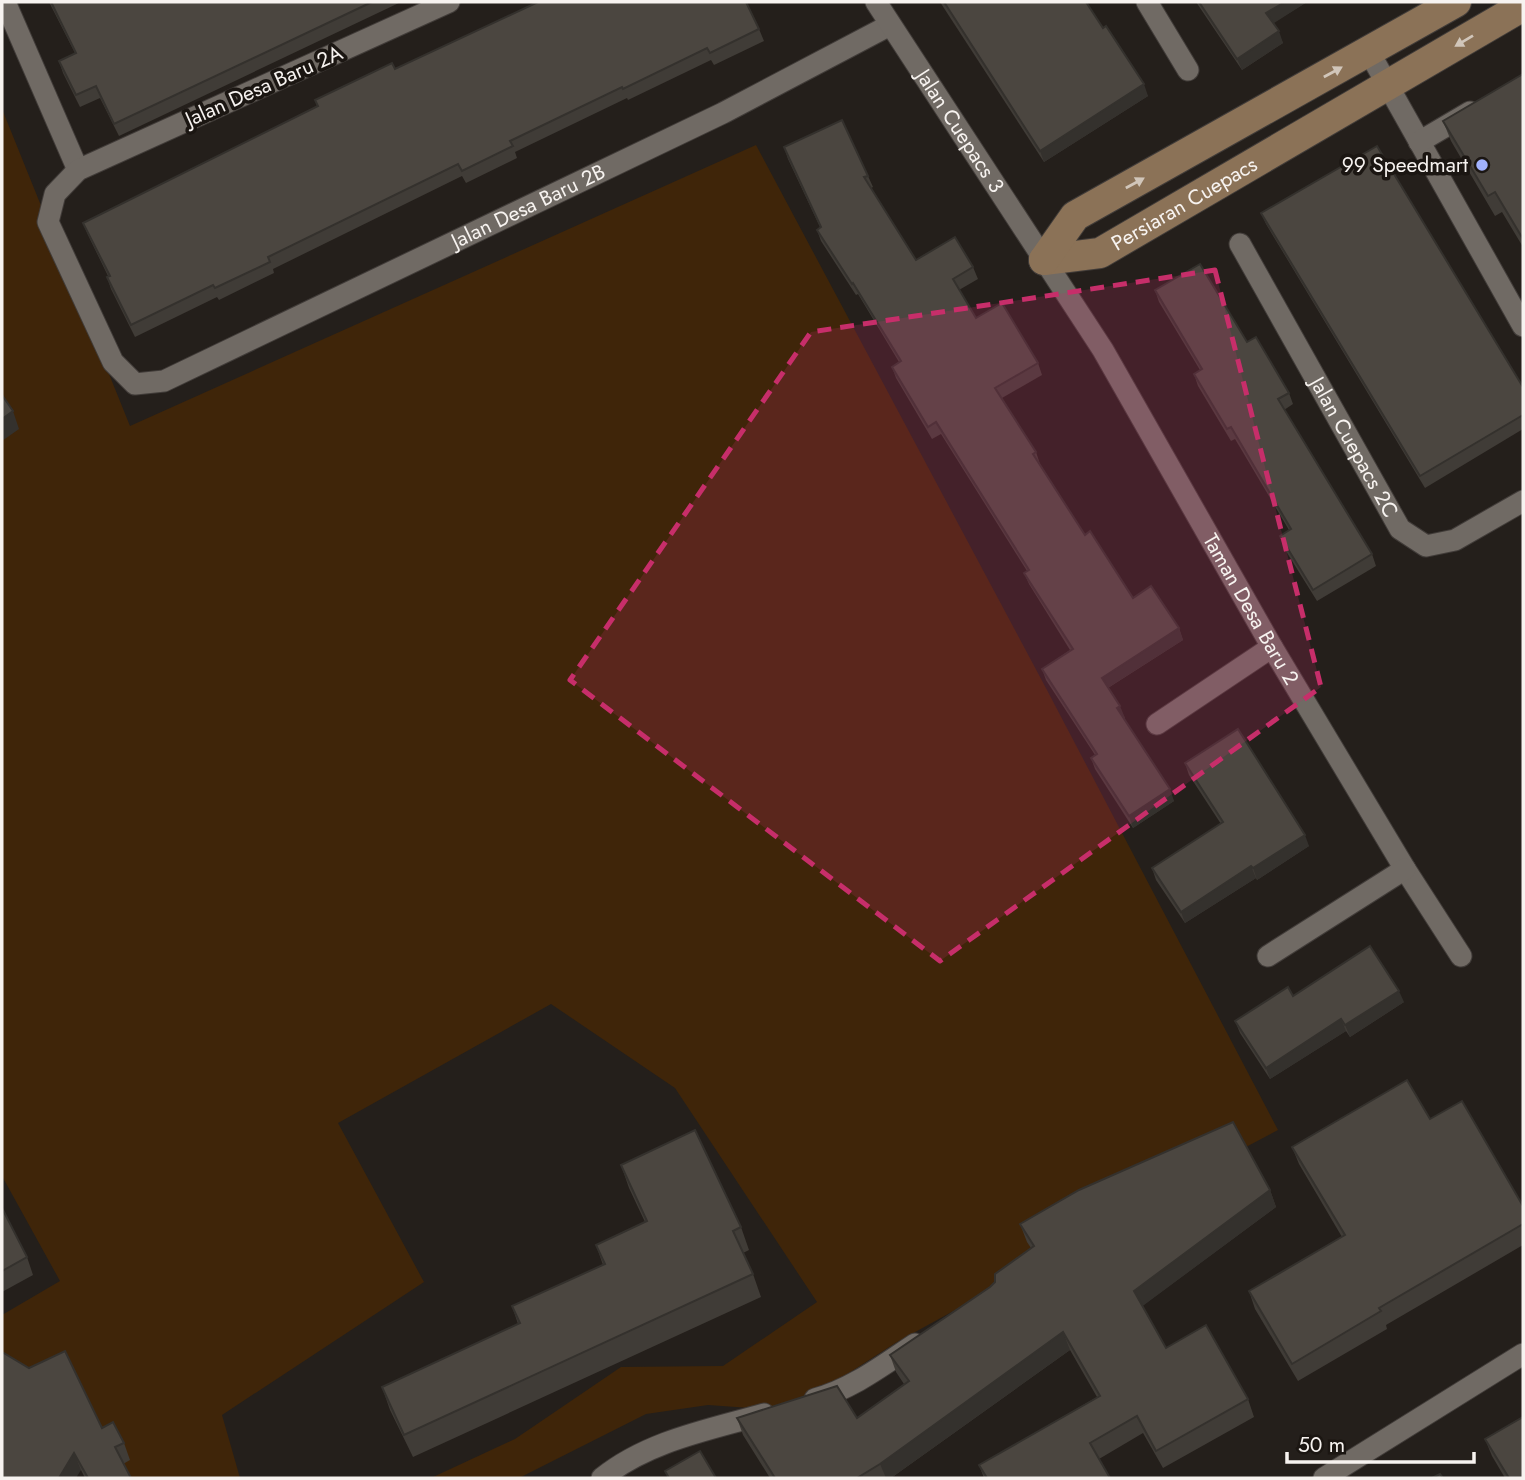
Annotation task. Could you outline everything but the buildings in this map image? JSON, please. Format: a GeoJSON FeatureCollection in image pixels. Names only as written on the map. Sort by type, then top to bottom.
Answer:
{"type":"FeatureCollection","features":[{"type":"Feature","properties":{"kind":"street"},"geometry":{"type":"LineString","coordinates":[[5,2],[78,170]]}},
{"type":"Feature","properties":{"kind":"street","name":"Jalan Desa Baru 2A"},"geometry":{"type":"LineString","coordinates":[[78,170],[449,2]]}},
{"type":"Feature","properties":{"kind":"street","name":"Jalan Cuepacs 3"},"geometry":{"type":"LineString","coordinates":[[876,2],[1044,261]]}},
{"type":"Feature","properties":{"kind":"street"},"geometry":{"type":"LineString","coordinates":[[1147,2],[1188,70]]}},
{"type":"Feature","properties":{"kind":"street","name":"Persiaran Cuepacs"},"geometry":{"type":"LineString","coordinates":[[1044,261],[1075,216],[1456,2]]}},
{"type":"Feature","properties":{"kind":"street","name":"Persiaran Cuepacs"},"geometry":{"type":"LineString","coordinates":[[1044,261],[1100,253],[1523,6]]}},
{"type":"Feature","properties":{"kind":"street","name":"Jalan Desa Baru 2B"},"geometry":{"type":"LineString","coordinates":[[78,170],[55,194],[48,222],[113,362],[135,384],[164,381],[723,113],[890,25]]}},
{"type":"Feature","properties":{"kind":"street"},"geometry":{"type":"LineString","coordinates":[[1369,52],[1523,327]]}},
{"type":"Feature","properties":{"kind":"street"},"geometry":{"type":"LineString","coordinates":[[1419,142],[1488,102]]}},
{"type":"Feature","properties":{"kind":"street","name":"Jalan Cuepacs 2C"},"geometry":{"type":"LineString","coordinates":[[1240,244],[1400,529],[1426,546],[1455,540],[1523,501]]}},
{"type":"Feature","properties":{"kind":"street","name":"Taman Desa Baru 2"},"geometry":{"type":"LineString","coordinates":[[1044,261],[1102,350],[1272,647],[1405,869],[1461,956]]}},
{"type":"Feature","properties":{"kind":"street"},"geometry":{"type":"LineString","coordinates":[[1157,724],[1272,647]]}},
{"type":"Feature","properties":{"kind":"street"},"geometry":{"type":"LineString","coordinates":[[1268,956],[1405,869]]}},
{"type":"Feature","properties":{"kind":"street"},"geometry":{"type":"LineString","coordinates":[[602,1478],[621,1463],[670,1441],[830,1395],[868,1375],[934,1331]]}},
{"type":"Feature","properties":{"kind":"street"},"geometry":{"type":"LineString","coordinates":[[1324,1478],[1523,1354]]}},
{"type":"Feature","properties":{"kind":"highlighted area"},"geometry":{"type":"Polygon","coordinates":[[[1215,270],[1321,687],[940,961],[570,680],[811,332],[1215,270]]]}},
{"type":"Feature","properties":{"kind":"shaded area"},"geometry":{"type":"Polygon","coordinates":[[[2,109],[130,426],[756,145],[1278,1130],[1155,1195],[1041,1263],[897,1342],[790,1411],[708,1405],[646,1414],[519,1478],[431,1478],[515,1439],[621,1367],[723,1366],[817,1302],[675,1088],[551,1004],[338,1123],[424,1282],[222,1415],[240,1478],[99,1478],[40,1367],[2,1369],[2,1315],[60,1281],[2,1176],[2,109]]]}},
{"type":"Feature","properties":{"kind":"place","name":"99 Speedmart"},"geometry":{"type":"Point","coordinates":[1482,165]}}]}
